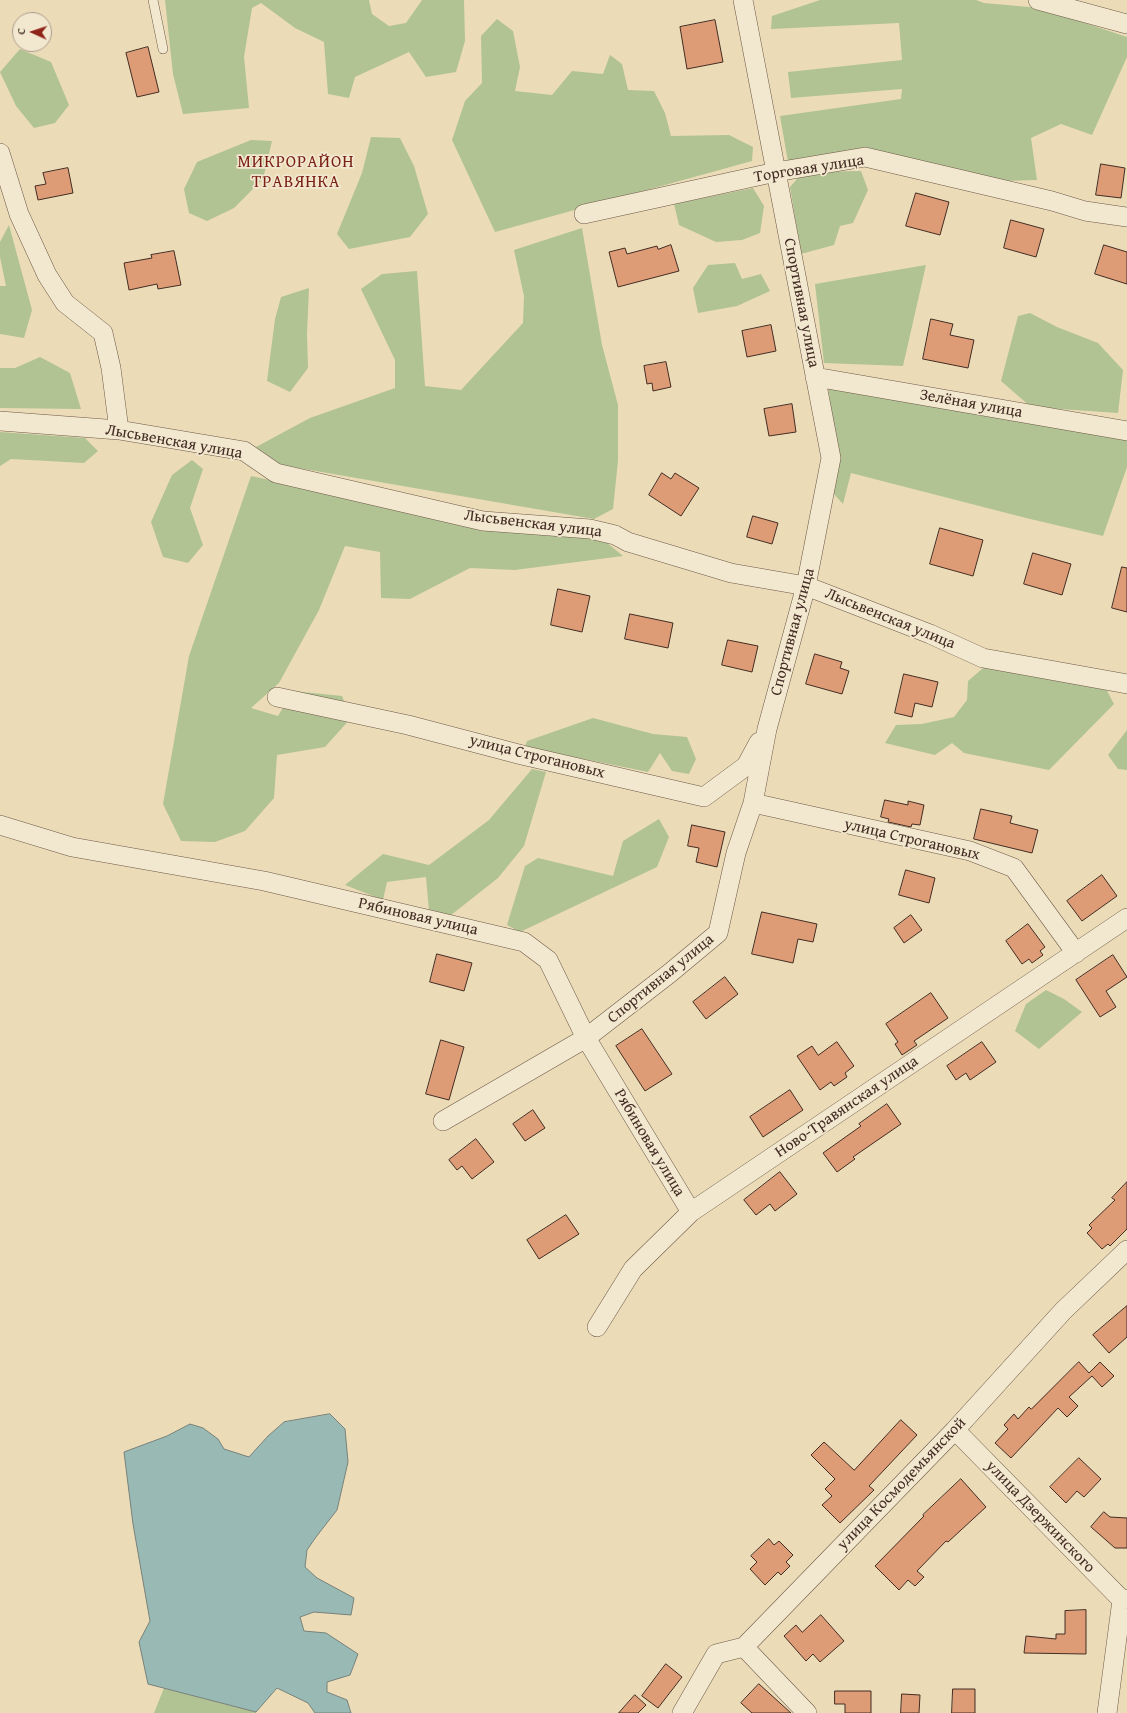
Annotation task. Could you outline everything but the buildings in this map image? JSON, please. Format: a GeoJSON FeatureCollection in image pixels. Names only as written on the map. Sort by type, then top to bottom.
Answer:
{"type":"FeatureCollection","features":[{"type":"Feature","properties":{"kind":"street"},"geometry":{"type":"LineString","coordinates":[[1038,0],[1127,24]]}},
{"type":"Feature","properties":{"kind":"street","name":"Спортивная улица"},"geometry":{"type":"LineString","coordinates":[[443,1121],[586,1038],[670,973],[718,933],[736,853],[753,803],[767,728],[806,586],[831,458],[776,172],[748,1]]}},
{"type":"Feature","properties":{"kind":"street"},"geometry":{"type":"LineString","coordinates":[[0,153],[19,214],[47,275],[65,303],[103,333],[111,368],[119,430]]}},
{"type":"Feature","properties":{"kind":"street","name":"Торговая улица"},"geometry":{"type":"LineString","coordinates":[[584,214],[776,172],[865,157],[1052,201],[1085,211],[1127,217]]}},
{"type":"Feature","properties":{"kind":"street","name":"Зелёная улица"},"geometry":{"type":"LineString","coordinates":[[815,377],[1127,431]]}},
{"type":"Feature","properties":{"kind":"street","name":"Лысьвенская улица"},"geometry":{"type":"LineString","coordinates":[[0,421],[119,430],[244,451],[276,473],[483,521],[590,529],[616,535],[628,542],[731,573],[806,586],[930,634],[983,658],[1127,684]]}},
{"type":"Feature","properties":{"kind":"street","name":"улица Строгановых"},"geometry":{"type":"LineString","coordinates":[[277,697],[408,725],[522,755],[704,797],[746,766],[767,728]]}},
{"type":"Feature","properties":{"kind":"street","name":"улица Строгановых"},"geometry":{"type":"LineString","coordinates":[[753,803],[970,851],[1014,868],[1076,953]]}},
{"type":"Feature","properties":{"kind":"street","name":"Рябиновая улица"},"geometry":{"type":"LineString","coordinates":[[0,825],[72,847],[264,881],[524,942],[548,960],[586,1038],[691,1212]]}},
{"type":"Feature","properties":{"kind":"street","name":"Ново-Травянская улица"},"geometry":{"type":"LineString","coordinates":[[597,1327],[633,1269],[691,1212],[1127,918]]}},
{"type":"Feature","properties":{"kind":"street","name":"улица Космодемьянской"},"geometry":{"type":"LineString","coordinates":[[744,1647],[956,1430],[1063,1311],[1127,1250]]}},
{"type":"Feature","properties":{"kind":"street","name":"улица Дзержинского"},"geometry":{"type":"LineString","coordinates":[[956,1430],[1124,1600]]}},
{"type":"Feature","properties":{"kind":"street"},"geometry":{"type":"LineString","coordinates":[[1106,1713],[1124,1600]]}},
{"type":"Feature","properties":{"kind":"street"},"geometry":{"type":"LineString","coordinates":[[682,1713],[716,1654],[744,1647],[807,1713]]}},
{"type":"Feature","properties":{"kind":"lane"},"geometry":{"type":"LineString","coordinates":[[153,0],[163,49]]}},
{"type":"Feature","properties":{"kind":"green space"},"geometry":{"type":"Polygon","coordinates":[[[165,0],[369,0],[372,14],[389,26],[406,23],[422,0],[464,0],[465,41],[456,72],[426,77],[409,52],[355,77],[349,98],[328,94],[324,42],[295,28],[261,3],[252,8],[244,57],[249,108],[183,114],[173,74],[165,0]]]}},
{"type":"Feature","properties":{"kind":"green space"},"geometry":{"type":"Polygon","coordinates":[[[820,0],[976,0],[984,3],[1040,8],[1127,37],[1127,57],[1092,135],[1061,124],[1031,138],[1037,180],[1003,181],[878,154],[788,162],[780,116],[901,99],[902,89],[791,98],[788,72],[902,60],[899,23],[771,29],[772,16],[820,0]]]}},
{"type":"Feature","properties":{"kind":"green space"},"geometry":{"type":"Polygon","coordinates":[[[497,19],[513,31],[520,67],[515,91],[552,95],[572,71],[603,74],[610,55],[622,64],[628,90],[654,91],[665,113],[671,136],[729,135],[753,147],[752,161],[495,232],[452,140],[465,101],[482,83],[481,36],[497,19]]]}},
{"type":"Feature","properties":{"kind":"green space"},"geometry":{"type":"Polygon","coordinates":[[[17,52],[27,52],[51,62],[69,105],[55,123],[34,128],[16,106],[0,72],[17,52]]]}},
{"type":"Feature","properties":{"kind":"green space"},"geometry":{"type":"Polygon","coordinates":[[[371,137],[400,138],[414,166],[428,214],[410,237],[349,249],[337,234],[362,173],[371,137]]]}},
{"type":"Feature","properties":{"kind":"green space"},"geometry":{"type":"Polygon","coordinates":[[[251,140],[272,141],[263,179],[234,208],[207,221],[189,213],[184,189],[197,162],[251,140]]]}},
{"type":"Feature","properties":{"kind":"green space"},"geometry":{"type":"Polygon","coordinates":[[[861,171],[868,190],[853,223],[840,226],[834,245],[801,254],[790,187],[803,172],[861,171]]]}},
{"type":"Feature","properties":{"kind":"green space"},"geometry":{"type":"Polygon","coordinates":[[[753,188],[764,206],[760,233],[742,240],[716,242],[679,225],[674,204],[753,188]]]}},
{"type":"Feature","properties":{"kind":"green space"},"geometry":{"type":"Polygon","coordinates":[[[9,225],[32,310],[24,338],[0,334],[0,286],[6,286],[0,257],[0,242],[9,225]]]}},
{"type":"Feature","properties":{"kind":"green space"},"geometry":{"type":"Polygon","coordinates":[[[582,228],[602,345],[618,405],[618,461],[613,509],[594,519],[281,465],[256,447],[310,418],[395,388],[395,360],[361,289],[382,274],[417,271],[425,386],[461,390],[523,323],[524,296],[514,250],[582,228]]]}},
{"type":"Feature","properties":{"kind":"green space"},"geometry":{"type":"Polygon","coordinates":[[[735,263],[742,279],[761,274],[770,291],[737,306],[698,313],[693,288],[708,265],[735,263]]]}},
{"type":"Feature","properties":{"kind":"green space"},"geometry":{"type":"Polygon","coordinates":[[[926,265],[903,366],[824,363],[815,284],[926,265]]]}},
{"type":"Feature","properties":{"kind":"green space"},"geometry":{"type":"Polygon","coordinates":[[[309,288],[307,334],[308,368],[290,392],[267,381],[275,319],[281,297],[309,288]]]}},
{"type":"Feature","properties":{"kind":"green space"},"geometry":{"type":"Polygon","coordinates":[[[1030,313],[1057,327],[1098,343],[1123,370],[1118,413],[1031,407],[1001,381],[1018,316],[1030,313]]]}},
{"type":"Feature","properties":{"kind":"green space"},"geometry":{"type":"Polygon","coordinates":[[[40,357],[70,373],[81,409],[0,408],[0,368],[15,368],[40,357]]]}},
{"type":"Feature","properties":{"kind":"green space"},"geometry":{"type":"Polygon","coordinates":[[[828,384],[1127,438],[1127,467],[1103,536],[1026,518],[851,473],[843,504],[833,493],[838,467],[828,384]]]}},
{"type":"Feature","properties":{"kind":"green space"},"geometry":{"type":"Polygon","coordinates":[[[0,432],[85,438],[98,451],[84,463],[11,459],[0,466],[0,432]]]}},
{"type":"Feature","properties":{"kind":"green space"},"geometry":{"type":"Polygon","coordinates":[[[192,460],[203,469],[190,508],[203,545],[188,563],[163,557],[151,522],[172,475],[192,460]]]}},
{"type":"Feature","properties":{"kind":"green space"},"geometry":{"type":"Polygon","coordinates":[[[251,476],[293,485],[600,537],[623,556],[515,570],[470,568],[410,599],[381,598],[380,552],[345,546],[319,610],[279,683],[251,708],[278,716],[293,691],[342,696],[351,718],[325,747],[277,755],[274,798],[245,831],[215,842],[181,841],[163,804],[189,656],[251,476]]]}},
{"type":"Feature","properties":{"kind":"green space"},"geometry":{"type":"Polygon","coordinates":[[[989,663],[1106,689],[1114,704],[1049,770],[964,753],[952,743],[935,755],[885,743],[896,725],[922,724],[954,717],[967,700],[968,681],[989,663]]]}},
{"type":"Feature","properties":{"kind":"green space"},"geometry":{"type":"Polygon","coordinates":[[[593,718],[653,734],[687,737],[696,759],[689,774],[672,771],[660,753],[648,772],[525,747],[527,741],[593,718]]]}},
{"type":"Feature","properties":{"kind":"green space"},"geometry":{"type":"Polygon","coordinates":[[[1127,730],[1127,770],[1118,769],[1108,755],[1127,730]]]}},
{"type":"Feature","properties":{"kind":"green space"},"geometry":{"type":"Polygon","coordinates":[[[532,769],[546,772],[524,846],[498,878],[446,919],[429,911],[426,877],[387,882],[383,900],[345,885],[383,854],[429,865],[489,820],[532,769]]]}},
{"type":"Feature","properties":{"kind":"green space"},"geometry":{"type":"Polygon","coordinates":[[[659,819],[669,837],[657,867],[520,932],[507,925],[525,866],[538,858],[613,876],[623,841],[659,819]]]}},
{"type":"Feature","properties":{"kind":"green space"},"geometry":{"type":"Polygon","coordinates":[[[1046,990],[1064,999],[1082,1012],[1039,1049],[1015,1031],[1026,1004],[1046,990]]]}},
{"type":"Feature","properties":{"kind":"green space"},"geometry":{"type":"Polygon","coordinates":[[[164,1688],[256,1712],[256,1713],[154,1713],[164,1688]]]}},
{"type":"Feature","properties":{"kind":"water"},"geometry":{"type":"Polygon","coordinates":[[[330,1414],[345,1429],[348,1462],[337,1510],[307,1550],[305,1567],[317,1578],[354,1598],[351,1615],[314,1612],[300,1617],[304,1631],[326,1633],[358,1654],[350,1675],[327,1682],[327,1692],[347,1700],[351,1713],[315,1713],[308,1703],[277,1688],[256,1712],[148,1684],[139,1642],[150,1621],[133,1524],[124,1452],[167,1436],[190,1424],[203,1428],[218,1439],[224,1449],[249,1457],[268,1436],[284,1422],[330,1414]]]}},
{"type":"Feature","properties":{"kind":"district","name":"МИКРОРАЙОН ТРАВЯНКА"},"geometry":{"type":"Point","coordinates":[296,173]}}]}
